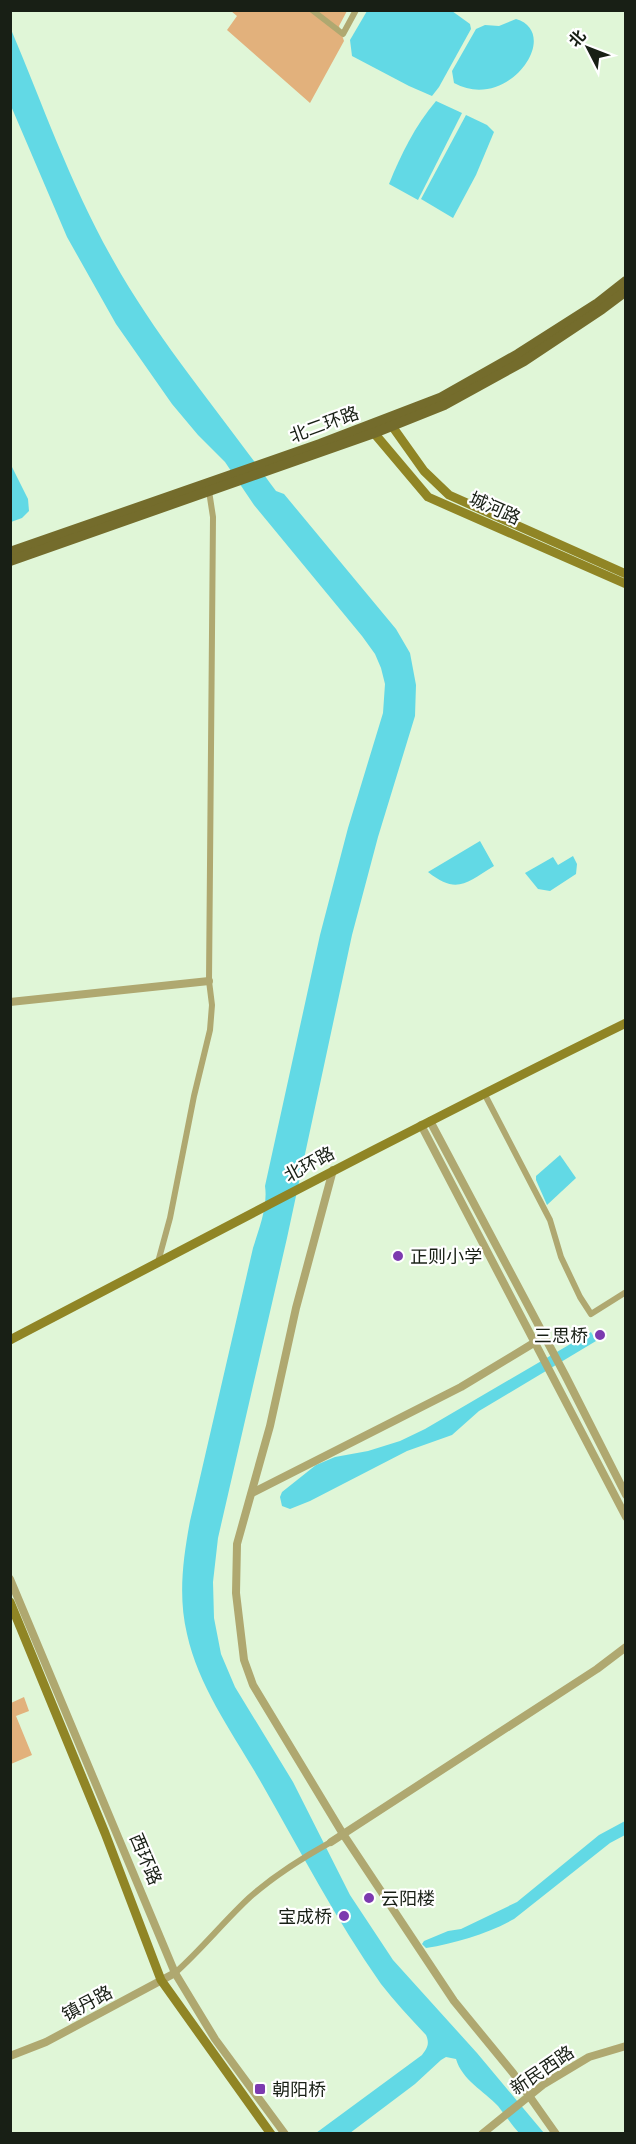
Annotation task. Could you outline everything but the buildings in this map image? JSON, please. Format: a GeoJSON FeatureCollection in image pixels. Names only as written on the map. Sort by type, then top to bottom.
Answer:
{"type":"FeatureCollection","features":[{"type":"Feature","properties":{"kind":"main road","name":"北二环路"},"geometry":{"type":"LineString","coordinates":[[269,466],[440,398],[518,354],[598,303],[626,281]]}},
{"type":"Feature","properties":{"kind":"main road","name":"北二环路"},"geometry":{"type":"LineString","coordinates":[[10,552],[374,433],[444,405],[524,361],[626,291]]}},
{"type":"Feature","properties":{"kind":"main road","name":"城河路"},"geometry":{"type":"LineString","coordinates":[[392,426],[424,471],[449,495],[626,574]]}},
{"type":"Feature","properties":{"kind":"main road","name":"城河路"},"geometry":{"type":"LineString","coordinates":[[374,433],[428,497],[626,584]]}},
{"type":"Feature","properties":{"kind":"main road","name":"北二环路"},"geometry":{"type":"LineString","coordinates":[[10,561],[209,491],[220,483]]}},
{"type":"Feature","properties":{"kind":"main road","name":"北环路"},"geometry":{"type":"LineString","coordinates":[[10,1340],[333,1170],[626,1023]]}},
{"type":"Feature","properties":{"kind":"main road","name":"西环路"},"geometry":{"type":"LineString","coordinates":[[10,1602],[105,1833],[161,1980],[269,2133]]}},
{"type":"Feature","properties":{"kind":"main road"},"geometry":{"type":"LineString","coordinates":[[269,2133],[277,2123]]}},
{"type":"Feature","properties":{"kind":"street"},"geometry":{"type":"LineString","coordinates":[[312,10],[343,34],[356,10]]}},
{"type":"Feature","properties":{"kind":"street"},"geometry":{"type":"LineString","coordinates":[[158,1263],[170,1218],[194,1096],[210,1030],[212,1005],[209,981],[213,517],[209,491]]}},
{"type":"Feature","properties":{"kind":"street"},"geometry":{"type":"LineString","coordinates":[[10,1002],[209,981]]}},
{"type":"Feature","properties":{"kind":"street"},"geometry":{"type":"LineString","coordinates":[[484,1093],[550,1220],[561,1257],[580,1298],[591,1314],[626,1292]]}},
{"type":"Feature","properties":{"kind":"street"},"geometry":{"type":"LineString","coordinates":[[425,1123],[552,1350],[626,1495]]}},
{"type":"Feature","properties":{"kind":"street"},"geometry":{"type":"LineString","coordinates":[[425,1123],[555,1382],[626,1517]]}},
{"type":"Feature","properties":{"kind":"street"},"geometry":{"type":"LineString","coordinates":[[333,1170],[296,1308],[270,1426],[237,1544],[236,1593],[244,1660],[253,1685],[343,1834],[454,2001],[513,2073],[527,2097],[556,2133]]}},
{"type":"Feature","properties":{"kind":"street"},"geometry":{"type":"LineString","coordinates":[[252,1492],[461,1387],[544,1336]]}},
{"type":"Feature","properties":{"kind":"street","name":"西环路"},"geometry":{"type":"LineString","coordinates":[[10,1579],[175,1973],[215,2039],[285,2133]]}},
{"type":"Feature","properties":{"kind":"street"},"geometry":{"type":"LineString","coordinates":[[175,1973],[197,1954],[251,1897],[289,1866],[331,1842],[597,1669],[626,1647]]}},
{"type":"Feature","properties":{"kind":"street","name":"镇丹路"},"geometry":{"type":"LineString","coordinates":[[10,2056],[46,2042],[175,1973]]}},
{"type":"Feature","properties":{"kind":"street","name":"新民西路"},"geometry":{"type":"LineString","coordinates":[[482,2133],[527,2097],[588,2057],[626,2046]]}},
{"type":"Feature","properties":{"kind":"shaded area"},"geometry":{"type":"Polygon","coordinates":[[[231,11],[347,11],[339,26],[344,41],[310,103],[227,30],[237,16],[231,11]]]}},
{"type":"Feature","properties":{"kind":"shaded area"},"geometry":{"type":"Polygon","coordinates":[[[24,1697],[29,1711],[16,1716],[32,1755],[11,1764],[11,1703],[24,1697]]]}},
{"type":"Feature","properties":{"kind":"water"},"geometry":{"type":"Polygon","coordinates":[[[367,11],[452,11],[470,24],[471,29],[432,96],[352,56],[350,40],[367,11]]]}},
{"type":"Feature","properties":{"kind":"water"},"geometry":{"type":"Polygon","coordinates":[[[516,19],[529,27],[534,39],[531,53],[523,68],[510,80],[493,88],[474,89],[454,83],[452,71],[476,29],[485,25],[499,26],[516,19]]]}},
{"type":"Feature","properties":{"kind":"water"},"geometry":{"type":"Polygon","coordinates":[[[10,27],[84,203],[130,289],[168,346],[276,491],[284,494],[396,629],[410,653],[416,685],[415,716],[378,837],[352,935],[287,1238],[218,1538],[213,1582],[214,1618],[221,1654],[235,1687],[293,1782],[350,1895],[393,1960],[477,2053],[544,2133],[519,2133],[498,2106],[468,2079],[456,2059],[446,2057],[415,2084],[350,2133],[316,2133],[422,2055],[428,2041],[426,2035],[381,1984],[334,1911],[219,1712],[200,1674],[187,1634],[182,1577],[190,1521],[262,1217],[265,1186],[320,935],[348,828],[383,713],[385,684],[375,654],[362,636],[254,505],[225,462],[172,404],[116,324],[67,237],[11,106],[10,27]]]}},
{"type":"Feature","properties":{"kind":"water"},"geometry":{"type":"Polygon","coordinates":[[[436,101],[462,113],[418,200],[389,184],[409,141],[421,120],[436,101]]]}},
{"type":"Feature","properties":{"kind":"water"},"geometry":{"type":"Polygon","coordinates":[[[466,115],[487,125],[494,132],[476,175],[453,218],[421,199],[466,115]]]}},
{"type":"Feature","properties":{"kind":"water"},"geometry":{"type":"Polygon","coordinates":[[[10,463],[28,499],[29,511],[22,518],[11,522],[10,463]]]}},
{"type":"Feature","properties":{"kind":"water"},"geometry":{"type":"Polygon","coordinates":[[[480,841],[494,866],[476,877],[454,885],[428,872],[480,841]]]}},
{"type":"Feature","properties":{"kind":"water"},"geometry":{"type":"Polygon","coordinates":[[[573,856],[577,864],[576,874],[550,891],[538,889],[525,873],[553,857],[558,865],[573,856]]]}},
{"type":"Feature","properties":{"kind":"water"},"geometry":{"type":"Polygon","coordinates":[[[560,1155],[576,1178],[547,1205],[536,1176],[560,1155]]]}},
{"type":"Feature","properties":{"kind":"water"},"geometry":{"type":"Polygon","coordinates":[[[591,1332],[596,1341],[479,1411],[452,1435],[407,1451],[310,1501],[290,1509],[282,1506],[280,1497],[282,1492],[316,1465],[335,1457],[368,1451],[400,1441],[425,1429],[591,1332]]]}},
{"type":"Feature","properties":{"kind":"water"},"geometry":{"type":"Polygon","coordinates":[[[625,1821],[625,1835],[610,1843],[514,1919],[460,1941],[426,1948],[422,1944],[448,1931],[461,1929],[517,1902],[599,1835],[625,1821]]]}},
{"type":"Feature","properties":{"kind":"place","name":"正则小学"},"geometry":{"type":"Point","coordinates":[398,1256]}},
{"type":"Feature","properties":{"kind":"place","name":"三思桥"},"geometry":{"type":"Point","coordinates":[600,1335]}},
{"type":"Feature","properties":{"kind":"place","name":"云阳楼"},"geometry":{"type":"Point","coordinates":[369,1898]}},
{"type":"Feature","properties":{"kind":"place","name":"宝成桥"},"geometry":{"type":"Point","coordinates":[344,1916]}},
{"type":"Feature","properties":{"kind":"place","name":"朝阳桥"},"geometry":{"type":"Point","coordinates":[260,2089]}}]}
